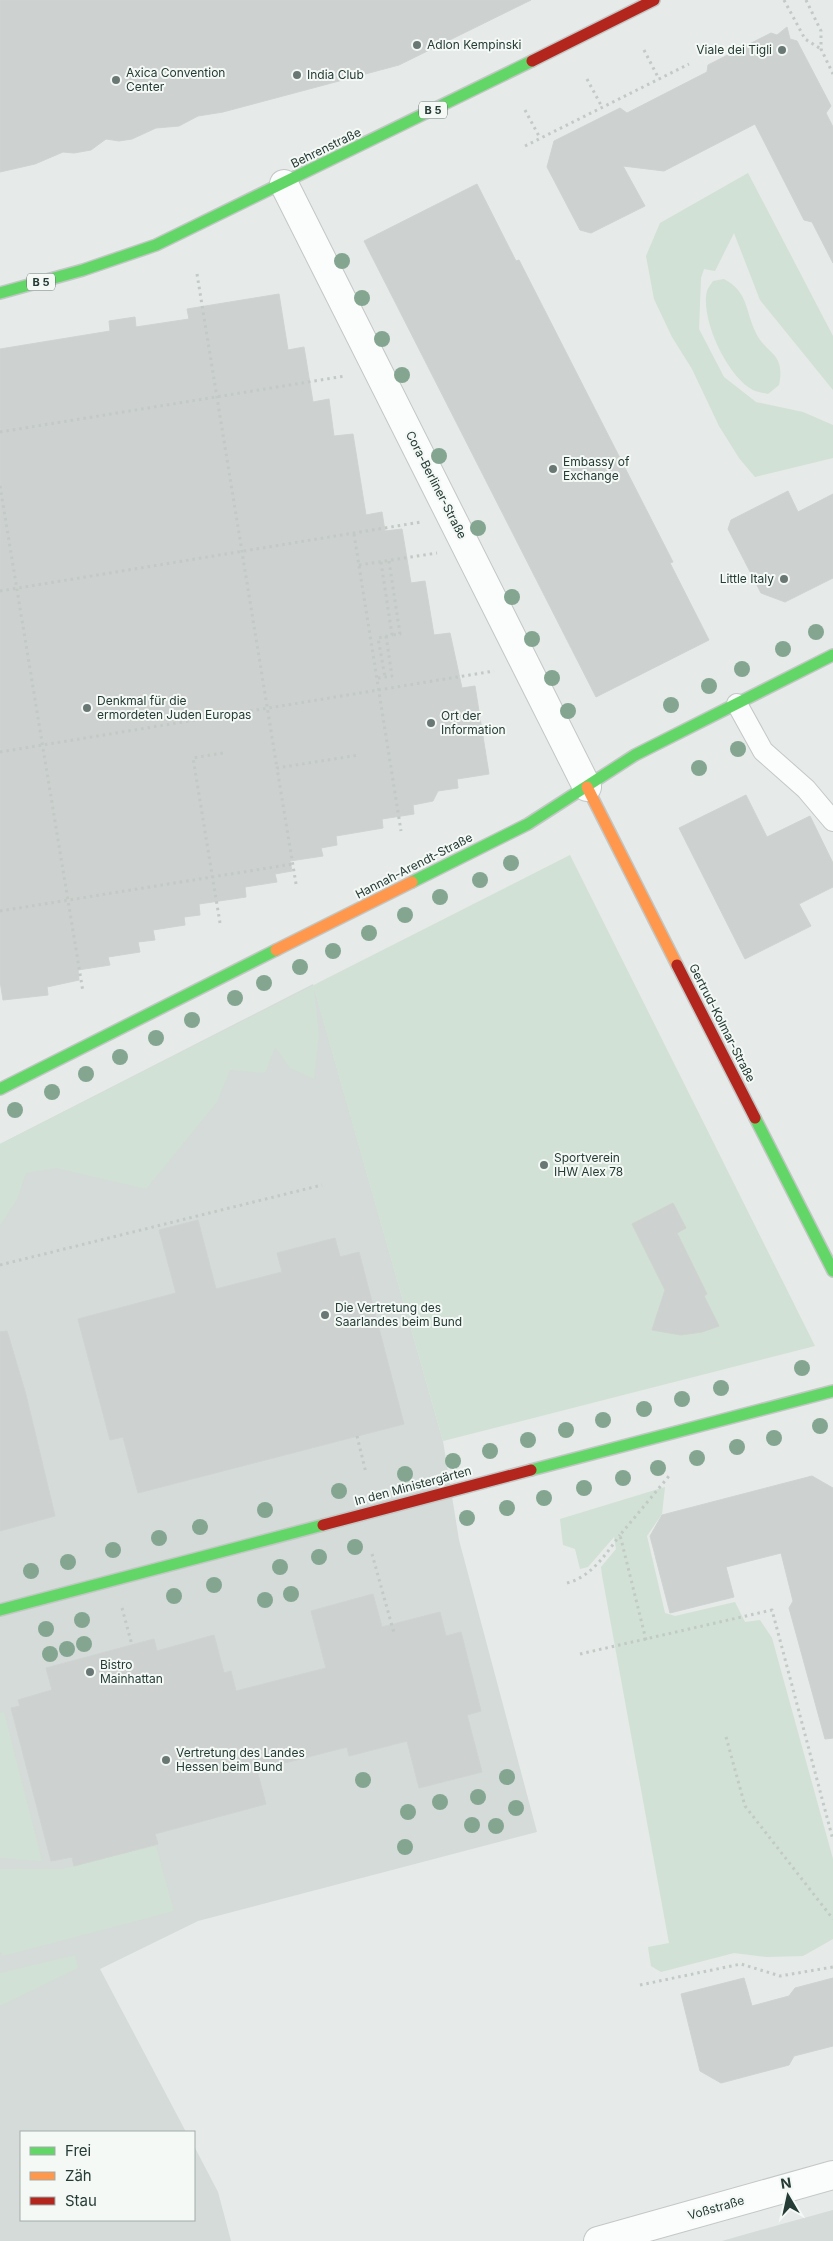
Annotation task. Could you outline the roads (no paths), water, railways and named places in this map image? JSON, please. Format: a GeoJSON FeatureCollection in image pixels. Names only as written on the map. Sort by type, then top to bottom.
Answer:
{"type":"FeatureCollection","features":[{"type":"Feature","properties":{"kind":"street","name":"Behrenstraße"},"geometry":{"type":"LineString","coordinates":[[0,293],[83,270],[156,245],[284,184],[654,0]]}},
{"type":"Feature","properties":{"kind":"street","name":"Cora-Berliner-Straße"},"geometry":{"type":"LineString","coordinates":[[284,184],[587,787]]}},
{"type":"Feature","properties":{"kind":"street","name":"Hannah-Arendt-Straße"},"geometry":{"type":"LineString","coordinates":[[0,1089],[528,824],[635,755],[833,655]]}},
{"type":"Feature","properties":{"kind":"street","name":"Gertrud-Kolmar-Straße"},"geometry":{"type":"LineString","coordinates":[[587,787],[833,1271]]}},
{"type":"Feature","properties":{"kind":"street","name":"In den Ministergärten"},"geometry":{"type":"LineString","coordinates":[[0,1610],[833,1391]]}},
{"type":"Feature","properties":{"kind":"street","name":"Voßstraße"},"geometry":{"type":"LineString","coordinates":[[598,2241],[833,2175]]}},
{"type":"Feature","properties":{"kind":"lane"},"geometry":{"type":"LineString","coordinates":[[738,704],[763,751],[806,789],[833,821]]}},
{"type":"Feature","properties":{"kind":"place","name":"Adlon Kempinski"},"geometry":{"type":"Point","coordinates":[417,45]}},
{"type":"Feature","properties":{"kind":"place","name":"Viale dei Tigli"},"geometry":{"type":"Point","coordinates":[782,50]}},
{"type":"Feature","properties":{"kind":"place","name":"India Club"},"geometry":{"type":"Point","coordinates":[297,75]}},
{"type":"Feature","properties":{"kind":"place","name":"Axica Convention Center"},"geometry":{"type":"Point","coordinates":[116,80]}},
{"type":"Feature","properties":{"kind":"place","name":"Embassy of Exchange"},"geometry":{"type":"Point","coordinates":[553,469]}},
{"type":"Feature","properties":{"kind":"place","name":"Little Italy"},"geometry":{"type":"Point","coordinates":[784,579]}},
{"type":"Feature","properties":{"kind":"place","name":"Denkmal für die ermordeten Juden Europas"},"geometry":{"type":"Point","coordinates":[87,708]}},
{"type":"Feature","properties":{"kind":"place","name":"Ort der Information"},"geometry":{"type":"Point","coordinates":[431,723]}},
{"type":"Feature","properties":{"kind":"place","name":"Sportverein IHW Alex 78"},"geometry":{"type":"Point","coordinates":[544,1165]}},
{"type":"Feature","properties":{"kind":"place","name":"Die Vertretung des Saarlandes beim Bund"},"geometry":{"type":"Point","coordinates":[325,1315]}},
{"type":"Feature","properties":{"kind":"place","name":"Bistro Mainhattan"},"geometry":{"type":"Point","coordinates":[90,1672]}},
{"type":"Feature","properties":{"kind":"place","name":"Vertretung des Landes Hessen beim Bund"},"geometry":{"type":"Point","coordinates":[166,1760]}}]}
